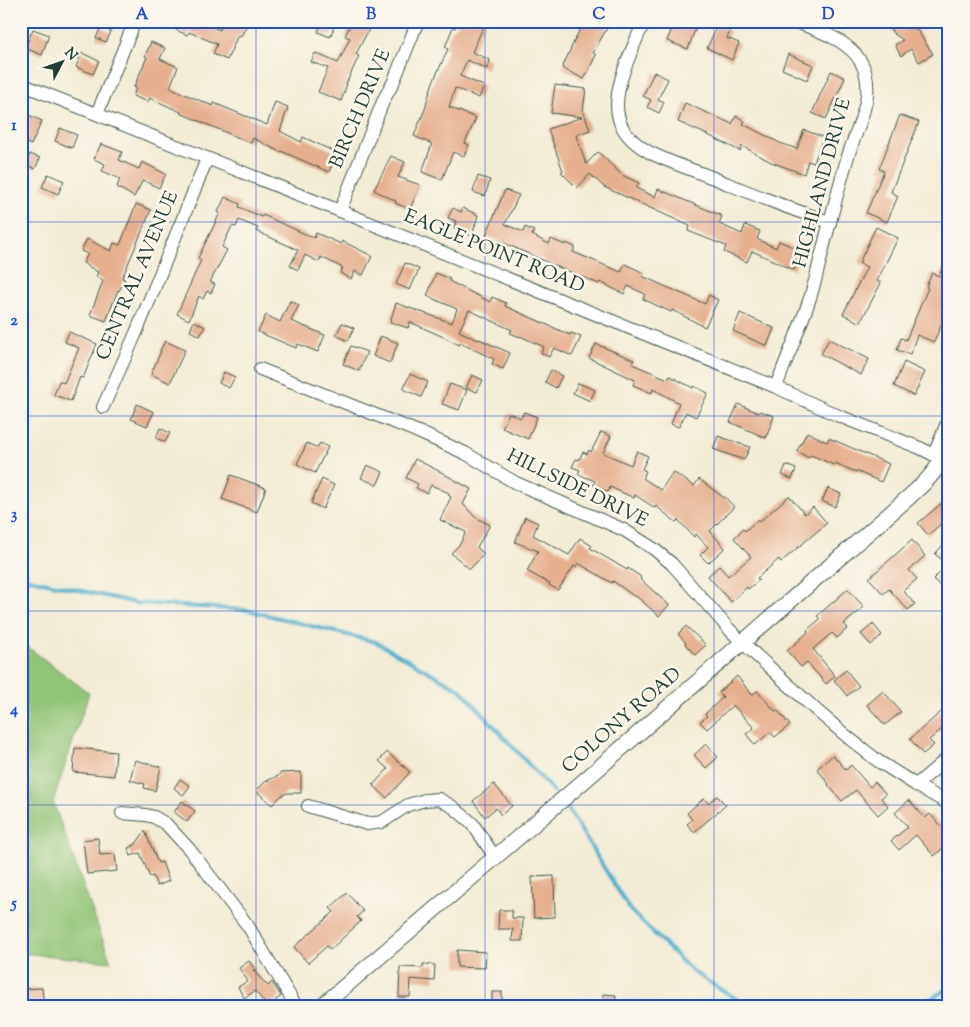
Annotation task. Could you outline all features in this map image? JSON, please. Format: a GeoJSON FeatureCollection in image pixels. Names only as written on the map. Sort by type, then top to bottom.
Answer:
{"type":"FeatureCollection","features":[{"type":"Feature","properties":{"kind":"street"},"geometry":{"type":"LineString","coordinates":[[97,114],[135,21]]}},
{"type":"Feature","properties":{"kind":"street","name":"BIRCH DRIVE"},"geometry":{"type":"LineString","coordinates":[[340,211],[370,132],[393,83],[418,21]]}},
{"type":"Feature","properties":{"kind":"street"},"geometry":{"type":"LineString","coordinates":[[644,21],[622,76],[618,93],[618,118],[628,136],[648,152],[803,214],[830,222]]}},
{"type":"Feature","properties":{"kind":"street","name":"HIGHLAND DRIVE"},"geometry":{"type":"LineString","coordinates":[[776,387],[810,298],[848,154],[867,96],[866,79],[860,61],[849,48],[826,35],[794,21]]}},
{"type":"Feature","properties":{"kind":"street","name":"EAGLE POINT ROAD"},"geometry":{"type":"LineString","coordinates":[[21,84],[776,387],[839,416],[920,448],[942,459]]}},
{"type":"Feature","properties":{"kind":"street","name":"CENTRAL AVENUE"},"geometry":{"type":"LineString","coordinates":[[103,407],[136,333],[207,158]]}},
{"type":"Feature","properties":{"kind":"street","name":"HILLSIDE DRIVE"},"geometry":{"type":"LineString","coordinates":[[260,369],[424,434],[465,453],[516,483],[624,530],[640,539],[672,564],[728,628],[816,710],[878,761],[949,804]]}},
{"type":"Feature","properties":{"kind":"street","name":"COLONY ROAD"},"geometry":{"type":"LineString","coordinates":[[322,1006],[584,781],[909,497],[939,466],[942,459],[949,418]]}},
{"type":"Feature","properties":{"kind":"street"},"geometry":{"type":"LineString","coordinates":[[916,785],[949,757]]}},
{"type":"Feature","properties":{"kind":"street"},"geometry":{"type":"LineString","coordinates":[[308,806],[367,824],[382,822],[408,805],[425,800],[439,799],[454,807],[472,823],[495,857]]}},
{"type":"Feature","properties":{"kind":"street"},"geometry":{"type":"LineString","coordinates":[[122,813],[146,814],[154,817],[166,824],[190,850],[248,926],[296,1006]]}},
{"type":"Feature","properties":{"kind":"green space"},"geometry":{"type":"Polygon","coordinates":[[[21,642],[89,693],[53,802],[111,962],[21,953],[21,642]]]}},
{"type":"Feature","properties":{"kind":"building"},"geometry":{"type":"Polygon","coordinates":[[[180,21],[201,21],[220,30],[224,21],[241,21],[247,25],[241,36],[238,35],[227,60],[213,54],[217,44],[189,32],[187,35],[176,30],[180,21]]]}},
{"type":"Feature","properties":{"kind":"building"},"geometry":{"type":"Polygon","coordinates":[[[352,21],[369,29],[356,54],[359,56],[346,84],[341,101],[318,92],[328,68],[311,62],[315,53],[338,63],[350,38],[345,36],[352,21]]]}},
{"type":"Feature","properties":{"kind":"building"},"geometry":{"type":"Polygon","coordinates":[[[459,21],[486,21],[472,52],[490,60],[487,69],[467,60],[460,76],[484,86],[479,98],[455,88],[449,107],[476,118],[465,143],[469,145],[464,156],[453,152],[442,180],[422,172],[432,144],[414,136],[427,104],[433,82],[448,49],[445,47],[453,27],[455,28],[459,21]]]}},
{"type":"Feature","properties":{"kind":"building"},"geometry":{"type":"Polygon","coordinates":[[[585,21],[611,21],[593,53],[596,55],[584,79],[562,68],[585,21]]]}},
{"type":"Feature","properties":{"kind":"building"},"geometry":{"type":"Polygon","coordinates":[[[675,21],[698,21],[688,49],[667,41],[675,21]]]}},
{"type":"Feature","properties":{"kind":"building"},"geometry":{"type":"Polygon","coordinates":[[[886,21],[911,21],[933,54],[919,62],[911,49],[901,56],[895,45],[903,40],[893,33],[886,21]]]}},
{"type":"Feature","properties":{"kind":"building"},"geometry":{"type":"Polygon","coordinates":[[[322,22],[334,27],[330,37],[318,32],[322,22]]]}},
{"type":"Feature","properties":{"kind":"building"},"geometry":{"type":"Polygon","coordinates":[[[717,26],[730,31],[727,38],[739,43],[732,60],[707,48],[717,26]]]}},
{"type":"Feature","properties":{"kind":"building"},"geometry":{"type":"Polygon","coordinates":[[[101,27],[111,32],[106,42],[96,38],[101,27]]]}},
{"type":"Feature","properties":{"kind":"building"},"geometry":{"type":"Polygon","coordinates":[[[33,29],[49,35],[42,55],[25,48],[33,29]]]}},
{"type":"Feature","properties":{"kind":"building"},"geometry":{"type":"Polygon","coordinates":[[[151,42],[165,48],[160,59],[178,67],[170,87],[182,93],[213,106],[214,103],[267,125],[275,102],[288,107],[280,131],[301,142],[303,137],[337,153],[329,172],[280,152],[253,138],[251,143],[150,98],[148,102],[133,96],[136,88],[134,87],[147,57],[145,56],[151,42]]]}},
{"type":"Feature","properties":{"kind":"building"},"geometry":{"type":"Polygon","coordinates":[[[82,53],[99,61],[93,74],[76,67],[82,53]]]}},
{"type":"Feature","properties":{"kind":"building"},"geometry":{"type":"Polygon","coordinates":[[[788,54],[813,65],[807,80],[782,69],[788,54]]]}},
{"type":"Feature","properties":{"kind":"building"},"geometry":{"type":"Polygon","coordinates":[[[831,71],[845,78],[826,119],[812,113],[831,71]]]}},
{"type":"Feature","properties":{"kind":"building"},"geometry":{"type":"Polygon","coordinates":[[[654,72],[668,79],[658,99],[664,102],[659,113],[647,107],[651,100],[643,96],[654,72]]]}},
{"type":"Feature","properties":{"kind":"building"},"geometry":{"type":"Polygon","coordinates":[[[555,85],[586,89],[583,110],[590,130],[576,135],[586,164],[598,152],[622,175],[639,183],[636,188],[655,197],[658,189],[722,216],[719,224],[742,234],[745,225],[760,231],[757,239],[776,248],[779,241],[802,251],[794,270],[752,251],[747,262],[724,252],[726,246],[688,231],[690,226],[604,187],[590,174],[577,188],[561,172],[563,171],[548,129],[582,117],[551,113],[555,85]]]}},
{"type":"Feature","properties":{"kind":"building"},"geometry":{"type":"Polygon","coordinates":[[[685,103],[732,124],[736,116],[745,121],[743,124],[780,143],[797,149],[804,130],[823,137],[814,163],[808,161],[804,174],[771,162],[742,146],[740,151],[678,122],[685,103]]]}},
{"type":"Feature","properties":{"kind":"building"},"geometry":{"type":"Polygon","coordinates":[[[26,114],[42,121],[31,145],[21,140],[21,116],[25,117],[26,114]]]}},
{"type":"Feature","properties":{"kind":"building"},"geometry":{"type":"Polygon","coordinates":[[[900,115],[919,122],[891,192],[898,196],[887,222],[866,213],[884,171],[879,169],[900,115]]]}},
{"type":"Feature","properties":{"kind":"building"},"geometry":{"type":"Polygon","coordinates":[[[60,128],[77,135],[72,148],[55,141],[60,128]]]}},
{"type":"Feature","properties":{"kind":"building"},"geometry":{"type":"Polygon","coordinates":[[[101,144],[122,152],[119,160],[139,169],[142,162],[166,174],[159,188],[143,180],[134,197],[117,187],[120,179],[102,171],[105,164],[94,159],[101,144]]]}},
{"type":"Feature","properties":{"kind":"building"},"geometry":{"type":"Polygon","coordinates":[[[30,154],[40,158],[35,169],[26,164],[30,154]]]}},
{"type":"Feature","properties":{"kind":"building"},"geometry":{"type":"Polygon","coordinates":[[[391,156],[405,162],[398,177],[420,185],[410,209],[395,203],[396,201],[374,190],[391,156]]]}},
{"type":"Feature","properties":{"kind":"building"},"geometry":{"type":"Polygon","coordinates":[[[48,174],[64,181],[58,194],[42,187],[48,174]]]}},
{"type":"Feature","properties":{"kind":"building"},"geometry":{"type":"Polygon","coordinates":[[[478,176],[490,180],[485,196],[473,192],[478,176]]]}},
{"type":"Feature","properties":{"kind":"building"},"geometry":{"type":"Polygon","coordinates":[[[505,190],[519,195],[505,224],[523,232],[525,227],[534,231],[532,235],[549,244],[551,239],[565,245],[566,243],[575,247],[573,252],[621,272],[625,264],[644,273],[642,276],[705,304],[709,295],[718,300],[705,327],[672,310],[671,312],[643,299],[645,294],[628,286],[624,294],[600,282],[599,284],[565,270],[486,235],[505,190]]]}},
{"type":"Feature","properties":{"kind":"building"},"geometry":{"type":"Polygon","coordinates":[[[225,197],[240,204],[239,207],[262,217],[263,215],[314,238],[316,233],[341,244],[342,241],[372,256],[363,275],[355,271],[351,279],[340,273],[343,268],[321,257],[319,262],[305,255],[298,270],[290,266],[298,250],[256,231],[258,228],[239,220],[236,227],[232,226],[222,247],[227,250],[210,282],[215,284],[211,293],[207,291],[203,299],[199,296],[189,320],[177,314],[201,260],[198,258],[220,213],[218,212],[225,197]]]}},
{"type":"Feature","properties":{"kind":"building"},"geometry":{"type":"Polygon","coordinates":[[[136,204],[151,210],[122,278],[125,279],[118,290],[106,321],[90,315],[103,281],[96,277],[98,272],[83,263],[88,254],[81,251],[87,239],[111,251],[114,243],[120,245],[136,204]]]}},
{"type":"Feature","properties":{"kind":"building"},"geometry":{"type":"Polygon","coordinates":[[[453,208],[461,212],[463,208],[478,215],[472,236],[454,228],[456,221],[448,218],[453,208]]]}},
{"type":"Feature","properties":{"kind":"building"},"geometry":{"type":"Polygon","coordinates":[[[876,227],[898,238],[877,281],[881,283],[860,323],[843,314],[867,267],[859,263],[876,227]]]}},
{"type":"Feature","properties":{"kind":"building"},"geometry":{"type":"Polygon","coordinates":[[[949,253],[949,306],[934,342],[917,335],[910,354],[897,350],[901,338],[906,340],[928,288],[926,287],[932,273],[939,276],[949,253]]]}},
{"type":"Feature","properties":{"kind":"building"},"geometry":{"type":"Polygon","coordinates":[[[405,263],[419,269],[410,290],[396,284],[405,263]]]}},
{"type":"Feature","properties":{"kind":"building"},"geometry":{"type":"Polygon","coordinates":[[[436,273],[490,302],[492,297],[506,303],[505,306],[570,335],[571,333],[581,337],[572,356],[554,348],[549,357],[541,353],[544,347],[510,333],[512,330],[469,310],[459,331],[510,353],[503,369],[492,364],[494,359],[410,322],[408,328],[390,322],[396,303],[452,323],[457,309],[427,296],[436,273]]]}},
{"type":"Feature","properties":{"kind":"building"},"geometry":{"type":"Polygon","coordinates":[[[290,301],[299,305],[291,321],[325,335],[318,352],[298,344],[296,348],[258,332],[266,315],[280,322],[290,301]]]}},
{"type":"Feature","properties":{"kind":"building"},"geometry":{"type":"Polygon","coordinates":[[[740,313],[774,328],[767,346],[733,331],[740,313]]]}},
{"type":"Feature","properties":{"kind":"building"},"geometry":{"type":"Polygon","coordinates":[[[194,321],[205,327],[200,336],[190,331],[194,321]]]}},
{"type":"Feature","properties":{"kind":"building"},"geometry":{"type":"Polygon","coordinates":[[[342,323],[354,328],[348,341],[336,335],[342,323]]]}},
{"type":"Feature","properties":{"kind":"building"},"geometry":{"type":"Polygon","coordinates":[[[69,332],[97,344],[83,378],[80,377],[71,401],[54,395],[59,381],[64,383],[79,348],[65,342],[69,332]]]}},
{"type":"Feature","properties":{"kind":"building"},"geometry":{"type":"Polygon","coordinates":[[[381,336],[398,343],[390,363],[373,356],[381,336]]]}},
{"type":"Feature","properties":{"kind":"building"},"geometry":{"type":"Polygon","coordinates":[[[829,339],[869,359],[861,375],[821,354],[829,339]]]}},
{"type":"Feature","properties":{"kind":"building"},"geometry":{"type":"Polygon","coordinates":[[[165,341],[185,350],[170,383],[151,374],[165,341]]]}},
{"type":"Feature","properties":{"kind":"building"},"geometry":{"type":"Polygon","coordinates":[[[596,344],[634,360],[632,364],[668,379],[670,376],[693,388],[694,386],[708,393],[696,417],[686,412],[679,427],[671,424],[679,403],[653,389],[652,393],[633,385],[635,380],[589,358],[596,344]]]}},
{"type":"Feature","properties":{"kind":"building"},"geometry":{"type":"Polygon","coordinates":[[[351,346],[367,352],[359,371],[343,364],[351,346]]]}},
{"type":"Feature","properties":{"kind":"building"},"geometry":{"type":"Polygon","coordinates":[[[904,362],[925,372],[914,396],[894,386],[904,362]]]}},
{"type":"Feature","properties":{"kind":"building"},"geometry":{"type":"Polygon","coordinates":[[[551,370],[562,376],[556,388],[545,382],[551,370]]]}},
{"type":"Feature","properties":{"kind":"building"},"geometry":{"type":"Polygon","coordinates":[[[224,372],[235,377],[229,388],[219,383],[224,372]]]}},
{"type":"Feature","properties":{"kind":"building"},"geometry":{"type":"Polygon","coordinates":[[[410,374],[428,382],[421,397],[403,389],[410,374]]]}},
{"type":"Feature","properties":{"kind":"building"},"geometry":{"type":"Polygon","coordinates":[[[472,375],[483,380],[477,392],[466,388],[472,375]]]}},
{"type":"Feature","properties":{"kind":"building"},"geometry":{"type":"Polygon","coordinates":[[[578,383],[595,390],[590,401],[573,393],[578,383]]]}},
{"type":"Feature","properties":{"kind":"building"},"geometry":{"type":"Polygon","coordinates":[[[450,384],[467,390],[459,410],[442,404],[450,384]]]}},
{"type":"Feature","properties":{"kind":"building"},"geometry":{"type":"Polygon","coordinates":[[[137,404],[154,412],[147,426],[131,419],[137,404]]]}},
{"type":"Feature","properties":{"kind":"building"},"geometry":{"type":"Polygon","coordinates":[[[738,404],[759,413],[760,411],[774,416],[766,438],[730,422],[738,404]]]}},
{"type":"Feature","properties":{"kind":"building"},"geometry":{"type":"Polygon","coordinates":[[[524,412],[537,417],[528,439],[502,428],[509,413],[521,418],[524,412]]]}},
{"type":"Feature","properties":{"kind":"building"},"geometry":{"type":"Polygon","coordinates":[[[160,428],[170,433],[165,442],[156,438],[160,428]]]}},
{"type":"Feature","properties":{"kind":"building"},"geometry":{"type":"Polygon","coordinates":[[[601,432],[611,436],[603,453],[631,465],[637,451],[648,456],[642,469],[646,471],[643,478],[661,490],[673,472],[694,486],[699,479],[725,497],[734,507],[710,531],[725,548],[708,563],[700,555],[708,547],[696,534],[694,537],[678,520],[676,522],[656,506],[655,508],[635,495],[634,498],[610,487],[608,492],[593,485],[595,481],[578,474],[580,470],[572,467],[576,459],[579,460],[583,452],[587,454],[589,450],[591,452],[601,432]]]}},
{"type":"Feature","properties":{"kind":"building"},"geometry":{"type":"Polygon","coordinates":[[[807,432],[827,442],[829,438],[889,464],[881,482],[811,455],[809,458],[797,451],[807,432]]]}},
{"type":"Feature","properties":{"kind":"building"},"geometry":{"type":"Polygon","coordinates":[[[718,436],[750,447],[744,460],[713,449],[718,436]]]}},
{"type":"Feature","properties":{"kind":"building"},"geometry":{"type":"Polygon","coordinates":[[[307,443],[317,448],[320,443],[328,447],[315,473],[297,464],[307,443]]]}},
{"type":"Feature","properties":{"kind":"building"},"geometry":{"type":"Polygon","coordinates":[[[415,459],[471,489],[463,504],[475,517],[490,525],[477,547],[484,554],[470,569],[451,553],[460,544],[466,532],[440,520],[451,497],[448,495],[449,493],[431,485],[427,493],[416,488],[418,484],[406,478],[415,459]]]}},
{"type":"Feature","properties":{"kind":"building"},"geometry":{"type":"Polygon","coordinates":[[[367,465],[383,472],[377,485],[361,478],[367,465]]]}},
{"type":"Feature","properties":{"kind":"building"},"geometry":{"type":"Polygon","coordinates":[[[786,465],[796,469],[792,479],[782,475],[786,465]]]}},
{"type":"Feature","properties":{"kind":"building"},"geometry":{"type":"Polygon","coordinates":[[[231,475],[266,488],[257,512],[222,499],[231,475]]]}},
{"type":"Feature","properties":{"kind":"building"},"geometry":{"type":"Polygon","coordinates":[[[322,479],[334,485],[323,509],[311,503],[322,479]]]}},
{"type":"Feature","properties":{"kind":"building"},"geometry":{"type":"Polygon","coordinates":[[[828,488],[841,494],[835,507],[822,501],[828,488]]]}},
{"type":"Feature","properties":{"kind":"building"},"geometry":{"type":"Polygon","coordinates":[[[789,496],[805,514],[813,507],[827,523],[781,562],[779,559],[757,578],[759,580],[748,589],[747,587],[731,602],[708,576],[719,566],[728,576],[751,557],[734,538],[743,529],[745,531],[757,520],[759,522],[789,496]]]}},
{"type":"Feature","properties":{"kind":"building"},"geometry":{"type":"Polygon","coordinates":[[[942,503],[949,510],[949,517],[928,535],[918,523],[942,503]]]}},
{"type":"Feature","properties":{"kind":"building"},"geometry":{"type":"Polygon","coordinates":[[[525,517],[538,523],[533,535],[569,555],[580,538],[592,546],[590,548],[641,577],[640,579],[669,605],[659,616],[636,596],[613,581],[612,583],[578,563],[558,590],[549,585],[527,571],[538,551],[515,542],[525,517]]]}},
{"type":"Feature","properties":{"kind":"building"},"geometry":{"type":"Polygon","coordinates":[[[912,540],[925,556],[909,570],[917,579],[903,591],[915,604],[908,610],[889,589],[883,594],[869,578],[912,540]]]}},
{"type":"Feature","properties":{"kind":"building"},"geometry":{"type":"Polygon","coordinates":[[[943,545],[949,549],[949,566],[935,554],[943,545]]]}},
{"type":"Feature","properties":{"kind":"building"},"geometry":{"type":"Polygon","coordinates":[[[943,570],[949,577],[949,582],[942,588],[933,579],[943,570]]]}},
{"type":"Feature","properties":{"kind":"building"},"geometry":{"type":"Polygon","coordinates":[[[848,589],[864,607],[844,624],[848,628],[837,638],[832,633],[813,649],[835,676],[826,684],[807,662],[801,667],[787,651],[820,619],[817,616],[848,589]]]}},
{"type":"Feature","properties":{"kind":"building"},"geometry":{"type":"Polygon","coordinates":[[[873,624],[882,635],[871,645],[861,634],[873,624]]]}},
{"type":"Feature","properties":{"kind":"building"},"geometry":{"type":"Polygon","coordinates":[[[686,626],[706,645],[695,655],[678,634],[686,626]]]}},
{"type":"Feature","properties":{"kind":"building"},"geometry":{"type":"Polygon","coordinates":[[[846,670],[859,686],[847,696],[834,680],[846,670]]]}},
{"type":"Feature","properties":{"kind":"building"},"geometry":{"type":"Polygon","coordinates":[[[737,676],[752,695],[757,691],[790,725],[775,737],[770,732],[755,745],[746,734],[754,728],[733,705],[707,729],[700,722],[707,716],[705,714],[723,697],[719,692],[737,676]]]}},
{"type":"Feature","properties":{"kind":"building"},"geometry":{"type":"Polygon","coordinates":[[[883,691],[901,712],[885,725],[867,705],[883,691]]]}},
{"type":"Feature","properties":{"kind":"building"},"geometry":{"type":"Polygon","coordinates":[[[949,705],[949,723],[929,740],[934,745],[923,754],[910,739],[949,705]]]}},
{"type":"Feature","properties":{"kind":"building"},"geometry":{"type":"Polygon","coordinates":[[[706,744],[718,757],[706,768],[694,755],[706,744]]]}},
{"type":"Feature","properties":{"kind":"building"},"geometry":{"type":"Polygon","coordinates":[[[75,748],[116,752],[114,776],[73,772],[75,748]]]}},
{"type":"Feature","properties":{"kind":"building"},"geometry":{"type":"Polygon","coordinates":[[[387,752],[410,772],[387,798],[373,785],[388,769],[379,761],[387,752]]]}},
{"type":"Feature","properties":{"kind":"building"},"geometry":{"type":"Polygon","coordinates":[[[833,755],[846,770],[851,765],[870,787],[875,782],[886,794],[881,798],[888,806],[878,815],[856,790],[842,801],[817,769],[833,755]]]}},
{"type":"Feature","properties":{"kind":"building"},"geometry":{"type":"Polygon","coordinates":[[[135,760],[161,767],[155,791],[144,788],[145,784],[130,780],[135,760]]]}},
{"type":"Feature","properties":{"kind":"building"},"geometry":{"type":"Polygon","coordinates":[[[301,772],[301,793],[287,793],[272,805],[256,791],[266,781],[278,776],[280,773],[301,772]]]}},
{"type":"Feature","properties":{"kind":"building"},"geometry":{"type":"Polygon","coordinates":[[[180,779],[190,786],[183,795],[174,788],[180,779]]]}},
{"type":"Feature","properties":{"kind":"building"},"geometry":{"type":"Polygon","coordinates":[[[494,784],[512,806],[501,815],[496,808],[485,817],[473,801],[494,784]]]}},
{"type":"Feature","properties":{"kind":"building"},"geometry":{"type":"Polygon","coordinates":[[[717,796],[726,805],[694,832],[687,824],[692,820],[687,813],[704,798],[708,803],[717,796]]]}},
{"type":"Feature","properties":{"kind":"building"},"geometry":{"type":"Polygon","coordinates":[[[909,800],[925,818],[930,814],[949,834],[949,843],[934,856],[916,835],[899,850],[891,841],[908,827],[895,813],[909,800]]]}},
{"type":"Feature","properties":{"kind":"building"},"geometry":{"type":"Polygon","coordinates":[[[182,801],[195,811],[187,822],[174,812],[182,801]]]}},
{"type":"Feature","properties":{"kind":"building"},"geometry":{"type":"Polygon","coordinates":[[[145,831],[158,863],[162,862],[169,881],[157,886],[153,876],[150,877],[140,853],[131,856],[128,848],[135,845],[145,831]]]}},
{"type":"Feature","properties":{"kind":"building"},"geometry":{"type":"Polygon","coordinates":[[[98,838],[100,855],[115,854],[117,871],[87,874],[83,840],[98,838]]]}},
{"type":"Feature","properties":{"kind":"building"},"geometry":{"type":"Polygon","coordinates":[[[554,876],[555,917],[534,918],[532,877],[554,876]]]}},
{"type":"Feature","properties":{"kind":"building"},"geometry":{"type":"Polygon","coordinates":[[[347,893],[363,911],[357,917],[361,921],[330,950],[327,946],[308,963],[294,947],[334,912],[330,908],[347,893]]]}},
{"type":"Feature","properties":{"kind":"building"},"geometry":{"type":"Polygon","coordinates":[[[499,910],[512,910],[512,918],[523,918],[522,941],[512,941],[513,929],[498,929],[499,910]]]}},
{"type":"Feature","properties":{"kind":"building"},"geometry":{"type":"Polygon","coordinates":[[[457,950],[486,952],[485,968],[457,967],[457,950]]]}},
{"type":"Feature","properties":{"kind":"building"},"geometry":{"type":"Polygon","coordinates":[[[249,961],[255,969],[253,970],[268,986],[272,982],[281,996],[269,1006],[255,991],[244,998],[238,987],[248,981],[239,968],[249,961]]]}},
{"type":"Feature","properties":{"kind":"building"},"geometry":{"type":"Polygon","coordinates":[[[423,964],[435,965],[434,981],[411,979],[410,997],[399,997],[400,967],[423,968],[423,964]]]}},
{"type":"Feature","properties":{"kind":"building"},"geometry":{"type":"Polygon","coordinates":[[[42,988],[44,1006],[24,1006],[22,989],[42,988]]]}},
{"type":"Feature","properties":{"kind":"building"},"geometry":{"type":"Polygon","coordinates":[[[492,992],[502,992],[502,1003],[492,1003],[492,992]]]}},
{"type":"Feature","properties":{"kind":"building"},"geometry":{"type":"Polygon","coordinates":[[[603,994],[616,995],[615,1006],[602,1006],[603,994]]]}},
{"type":"Feature","properties":{"kind":"waterway"},"geometry":{"type":"LineString","coordinates":[[21,577],[136,603],[247,610],[376,642],[461,690],[554,792]]}},
{"type":"Feature","properties":{"kind":"waterway"},"geometry":{"type":"LineString","coordinates":[[568,809],[630,910],[693,972],[748,1006]]}},
{"type":"Feature","properties":{"kind":"waterway"},"geometry":{"type":"LineString","coordinates":[[918,1006],[949,988]]}}]}
